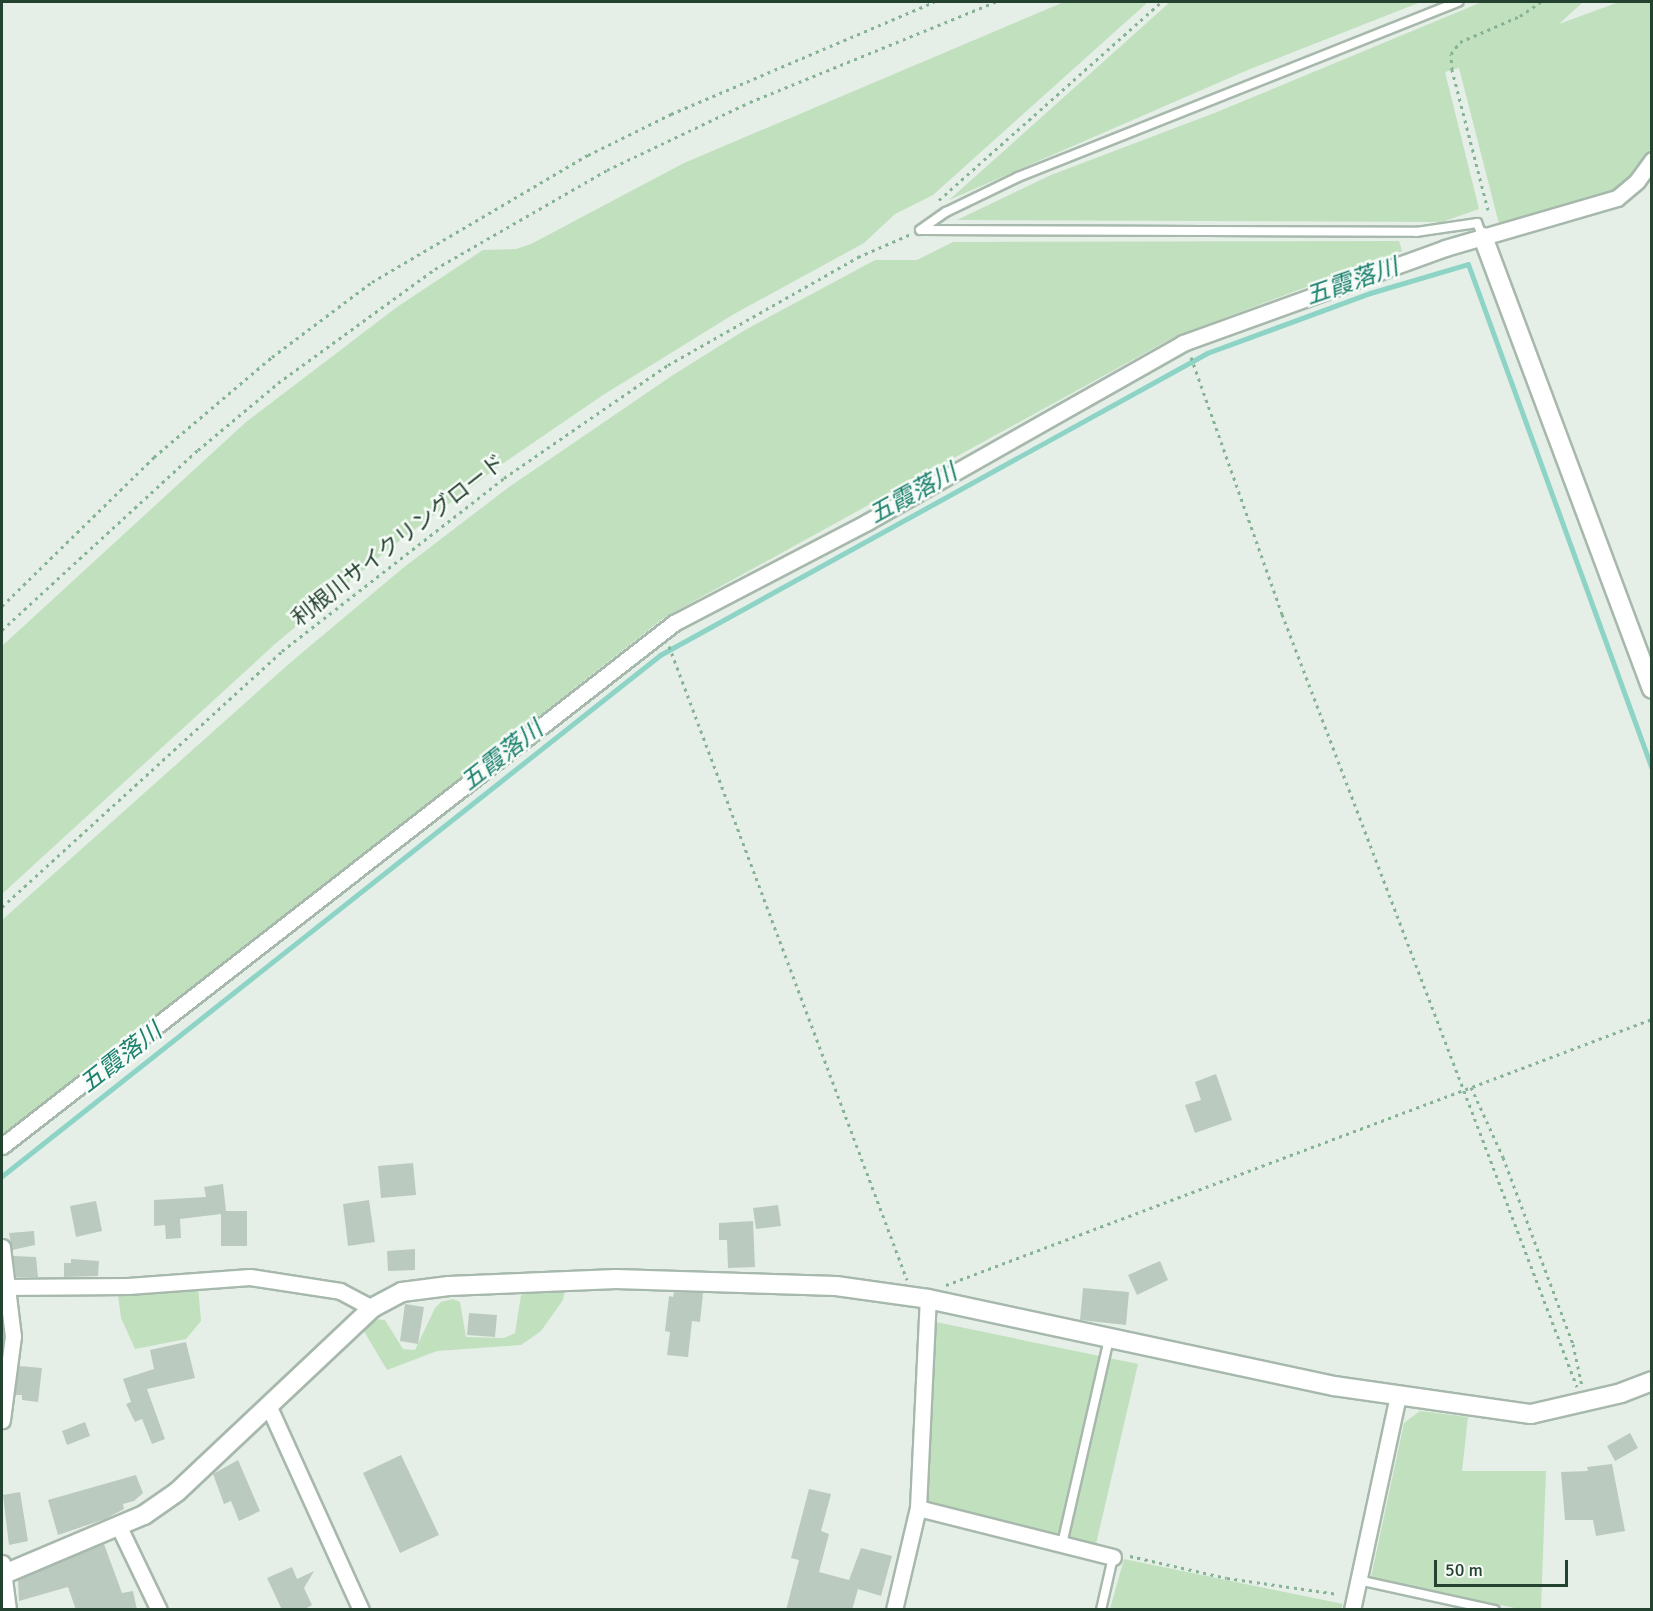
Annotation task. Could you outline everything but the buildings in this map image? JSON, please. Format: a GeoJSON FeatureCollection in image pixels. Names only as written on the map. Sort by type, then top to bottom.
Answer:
{"type":"FeatureCollection","features":[{"type":"Feature","properties":{"kind":"street"},"geometry":{"type":"LineString","coordinates":[[2,1146],[674,623],[867,522],[1183,343],[1483,237],[1617,198],[1637,181],[1652,160]]}},
{"type":"Feature","properties":{"kind":"street"},"geometry":{"type":"LineString","coordinates":[[1483,237],[1652,688]]}},
{"type":"Feature","properties":{"kind":"street"},"geometry":{"type":"LineString","coordinates":[[2,1246],[4,1287],[13,1336],[2,1420]]}},
{"type":"Feature","properties":{"kind":"street"},"geometry":{"type":"LineString","coordinates":[[4,1287],[128,1287],[250,1277],[339,1291],[372,1308]]}},
{"type":"Feature","properties":{"kind":"street"},"geometry":{"type":"LineString","coordinates":[[8,1610],[2,1571],[119,1527],[177,1492],[372,1308],[402,1292],[449,1286],[616,1279],[836,1286],[928,1299],[1334,1386],[1531,1414],[1583,1402],[1652,1381]]}},
{"type":"Feature","properties":{"kind":"street"},"geometry":{"type":"LineString","coordinates":[[894,1610],[918,1508],[928,1299]]}},
{"type":"Feature","properties":{"kind":"street"},"geometry":{"type":"LineString","coordinates":[[1353,1603],[1398,1395]]}},
{"type":"Feature","properties":{"kind":"street"},"geometry":{"type":"LineString","coordinates":[[268,1405],[361,1610]]}},
{"type":"Feature","properties":{"kind":"street"},"geometry":{"type":"LineString","coordinates":[[918,1508],[1113,1557]]}},
{"type":"Feature","properties":{"kind":"street"},"geometry":{"type":"LineString","coordinates":[[119,1527],[159,1610]]}},
{"type":"Feature","properties":{"kind":"lane"},"geometry":{"type":"LineString","coordinates":[[920,230],[946,212],[1018,177],[1458,2]]}},
{"type":"Feature","properties":{"kind":"lane"},"geometry":{"type":"LineString","coordinates":[[920,230],[1416,232],[1477,223],[1483,237]]}},
{"type":"Feature","properties":{"kind":"lane"},"geometry":{"type":"LineString","coordinates":[[1062,1544],[1109,1338]]}},
{"type":"Feature","properties":{"kind":"lane"},"geometry":{"type":"LineString","coordinates":[[1101,1610],[1113,1557]]}},
{"type":"Feature","properties":{"kind":"lane"},"geometry":{"type":"LineString","coordinates":[[1358,1580],[1495,1610]]}},
{"type":"Feature","properties":{"kind":"path"},"geometry":{"type":"LineString","coordinates":[[2,606],[154,456],[272,357],[372,282],[599,150],[671,114],[934,2]]}},
{"type":"Feature","properties":{"kind":"path"},"geometry":{"type":"LineString","coordinates":[[2,630],[198,450],[278,382],[435,269],[648,151],[750,102],[995,2]]}},
{"type":"Feature","properties":{"kind":"path"},"geometry":{"type":"LineString","coordinates":[[920,230],[940,199],[1161,2]]}},
{"type":"Feature","properties":{"kind":"path"},"geometry":{"type":"LineString","coordinates":[[1488,210],[1451,54],[1460,42],[1520,16],[1541,2]]}},
{"type":"Feature","properties":{"kind":"path","name":"利根川サイクリングロード"},"geometry":{"type":"LineString","coordinates":[[2,907],[282,651],[448,519],[668,365],[858,257],[920,230]]}},
{"type":"Feature","properties":{"kind":"path"},"geometry":{"type":"LineString","coordinates":[[1197,367],[1282,614],[1583,1402]]}},
{"type":"Feature","properties":{"kind":"path"},"geometry":{"type":"LineString","coordinates":[[676,657],[908,1282],[928,1299],[952,1280],[1652,1019]]}},
{"type":"Feature","properties":{"kind":"path"},"geometry":{"type":"LineString","coordinates":[[1471,1087],[1503,1157],[1573,1344],[1583,1402]]}},
{"type":"Feature","properties":{"kind":"path"},"geometry":{"type":"LineString","coordinates":[[1113,1557],[1127,1555],[1353,1603]]}},
{"type":"Feature","properties":{"kind":"green space"},"geometry":{"type":"Polygon","coordinates":[[[1064,2],[1148,2],[933,195],[895,214],[864,243],[734,314],[603,395],[495,469],[390,548],[275,644],[2,894],[2,646],[246,422],[397,307],[483,250],[516,249],[531,244],[684,163],[1064,2]]]}},
{"type":"Feature","properties":{"kind":"green space"},"geometry":{"type":"Polygon","coordinates":[[[1170,2],[1421,2],[1250,69],[949,200],[1170,2]]]}},
{"type":"Feature","properties":{"kind":"green space"},"geometry":{"type":"Polygon","coordinates":[[[1482,2],[1583,2],[1559,24],[1619,2],[1651,2],[1651,148],[1630,181],[1617,191],[1499,224],[1459,68],[1445,72],[1479,209],[1442,222],[957,220],[1051,175],[1217,112],[1482,2]]]}},
{"type":"Feature","properties":{"kind":"green space"},"geometry":{"type":"Polygon","coordinates":[[[1399,241],[1402,251],[1174,337],[665,617],[2,1138],[2,920],[291,662],[403,568],[509,487],[673,375],[745,330],[875,260],[917,260],[953,242],[1399,241]]]}},
{"type":"Feature","properties":{"kind":"green space"},"geometry":{"type":"Polygon","coordinates":[[[198,1287],[201,1321],[186,1339],[135,1349],[121,1318],[118,1295],[198,1287]]]}},
{"type":"Feature","properties":{"kind":"green space"},"geometry":{"type":"Polygon","coordinates":[[[565,1289],[563,1300],[541,1331],[521,1345],[437,1351],[387,1370],[362,1328],[373,1319],[385,1320],[403,1349],[415,1350],[435,1308],[441,1302],[453,1299],[460,1302],[466,1337],[504,1338],[515,1333],[521,1295],[529,1290],[565,1289]]]}},
{"type":"Feature","properties":{"kind":"green space"},"geometry":{"type":"Polygon","coordinates":[[[936,1322],[1138,1364],[1096,1544],[928,1505],[936,1322]]]}},
{"type":"Feature","properties":{"kind":"green space"},"geometry":{"type":"Polygon","coordinates":[[[1420,1411],[1468,1417],[1462,1471],[1546,1471],[1541,1609],[1519,1609],[1371,1577],[1404,1423],[1420,1411]]]}},
{"type":"Feature","properties":{"kind":"green space"},"geometry":{"type":"Polygon","coordinates":[[[1124,1559],[1343,1604],[1341,1609],[1110,1609],[1124,1559]]]}},
{"type":"Feature","properties":{"kind":"waterway","name":"五霞落川"},"geometry":{"type":"LineString","coordinates":[[2,1176],[660,655],[1207,353],[1370,293],[1468,264],[1652,769]]}}]}
